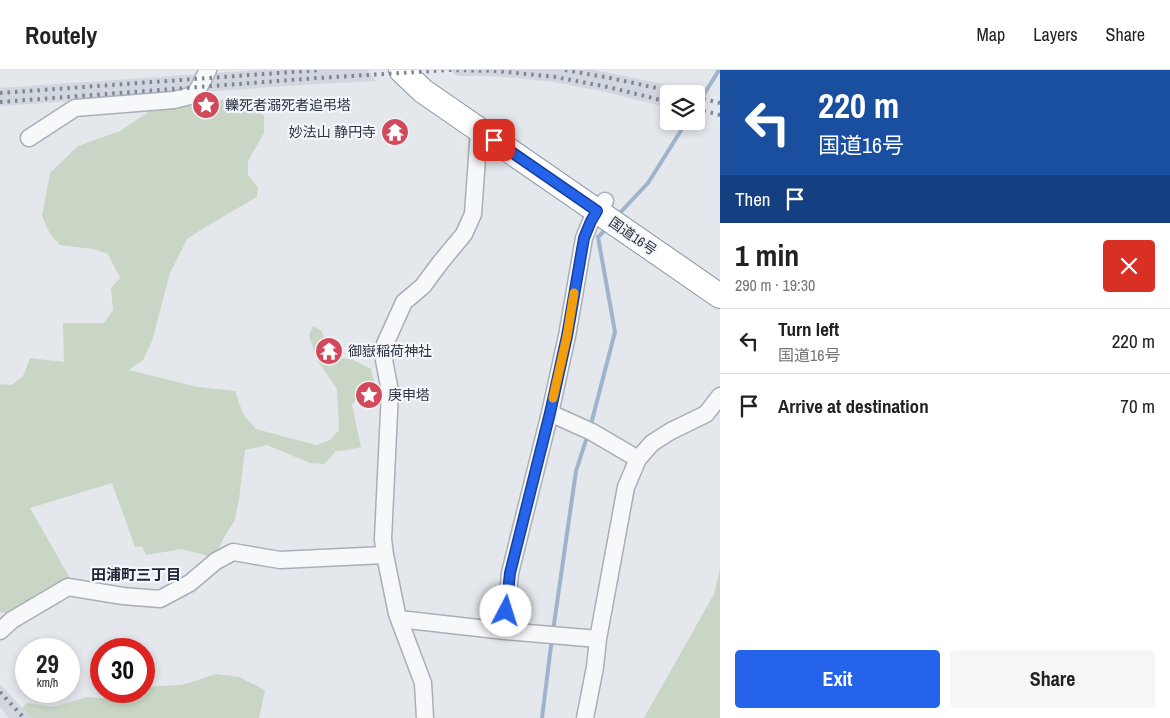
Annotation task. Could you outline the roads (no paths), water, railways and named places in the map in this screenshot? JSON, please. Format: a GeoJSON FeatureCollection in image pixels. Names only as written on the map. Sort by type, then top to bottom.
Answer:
{"type":"FeatureCollection","features":[{"type":"Feature","properties":{"kind":"highway","name":"国道16号"},"geometry":{"type":"LineString","coordinates":[[401,70],[423,91],[478,130],[720,281]]}},
{"type":"Feature","properties":{"kind":"highway","name":"国道16号"},"geometry":{"type":"LineString","coordinates":[[420,70],[720,296]]}},
{"type":"Feature","properties":{"kind":"street"},"geometry":{"type":"LineString","coordinates":[[29,138],[75,108],[174,100],[194,96],[208,70]]}},
{"type":"Feature","properties":{"kind":"street"},"geometry":{"type":"LineString","coordinates":[[425,718],[423,683],[398,614],[383,539],[390,391],[384,360],[385,344],[404,302],[423,286],[464,234],[473,214],[478,130]]}},
{"type":"Feature","properties":{"kind":"street"},"geometry":{"type":"LineString","coordinates":[[505,630],[510,573],[550,413],[567,336],[584,238],[591,221],[610,212]]}},
{"type":"Feature","properties":{"kind":"street"},"geometry":{"type":"LineString","coordinates":[[585,718],[626,487],[638,459],[652,443],[671,431],[706,414],[720,396]]}},
{"type":"Feature","properties":{"kind":"street"},"geometry":{"type":"LineString","coordinates":[[550,413],[592,432],[638,459]]}},
{"type":"Feature","properties":{"kind":"street"},"geometry":{"type":"LineString","coordinates":[[0,631],[12,620],[68,587],[122,596],[160,599],[190,583],[216,561],[233,552],[280,560],[385,555]]}},
{"type":"Feature","properties":{"kind":"street"},"geometry":{"type":"LineString","coordinates":[[400,619],[598,639]]}},
{"type":"Feature","properties":{"kind":"waterway"},"geometry":{"type":"LineString","coordinates":[[705,93],[719,70]]}},
{"type":"Feature","properties":{"kind":"waterway"},"geometry":{"type":"LineString","coordinates":[[618,215],[648,183],[681,130]]}},
{"type":"Feature","properties":{"kind":"waterway"},"geometry":{"type":"LineString","coordinates":[[590,428],[615,332],[598,237],[607,228]]}},
{"type":"Feature","properties":{"kind":"waterway"},"geometry":{"type":"LineString","coordinates":[[553,631],[576,471],[588,434]]}},
{"type":"Feature","properties":{"kind":"waterway"},"geometry":{"type":"LineString","coordinates":[[542,718],[552,638]]}},
{"type":"Feature","properties":{"kind":"railway"},"geometry":{"type":"LineString","coordinates":[[0,93],[320,70]]}},
{"type":"Feature","properties":{"kind":"railway"},"geometry":{"type":"LineString","coordinates":[[0,102],[450,70],[496,71],[555,77],[660,100]]}},
{"type":"Feature","properties":{"kind":"railway"},"geometry":{"type":"LineString","coordinates":[[565,70],[660,89]]}},
{"type":"Feature","properties":{"kind":"railway"},"geometry":{"type":"LineString","coordinates":[[705,99],[720,103]]}},
{"type":"Feature","properties":{"kind":"railway"},"geometry":{"type":"LineString","coordinates":[[705,111],[720,115]]}},
{"type":"Feature","properties":{"kind":"railway"},"geometry":{"type":"LineString","coordinates":[[0,692],[24,718]]}},
{"type":"Feature","properties":{"kind":"place","name":"轢死者溺死者追弔塔"},"geometry":{"type":"Point","coordinates":[206,105]}},
{"type":"Feature","properties":{"kind":"place","name":"妙法山 静円寺"},"geometry":{"type":"Point","coordinates":[395,132]}},
{"type":"Feature","properties":{"kind":"place","name":"御嶽稲荷神社"},"geometry":{"type":"Point","coordinates":[329,351]}},
{"type":"Feature","properties":{"kind":"place","name":"庚申塔"},"geometry":{"type":"Point","coordinates":[369,395]}},
{"type":"Feature","properties":{"kind":"district","name":"田浦町三丁目"},"geometry":{"type":"Point","coordinates":[136,574]}}]}
